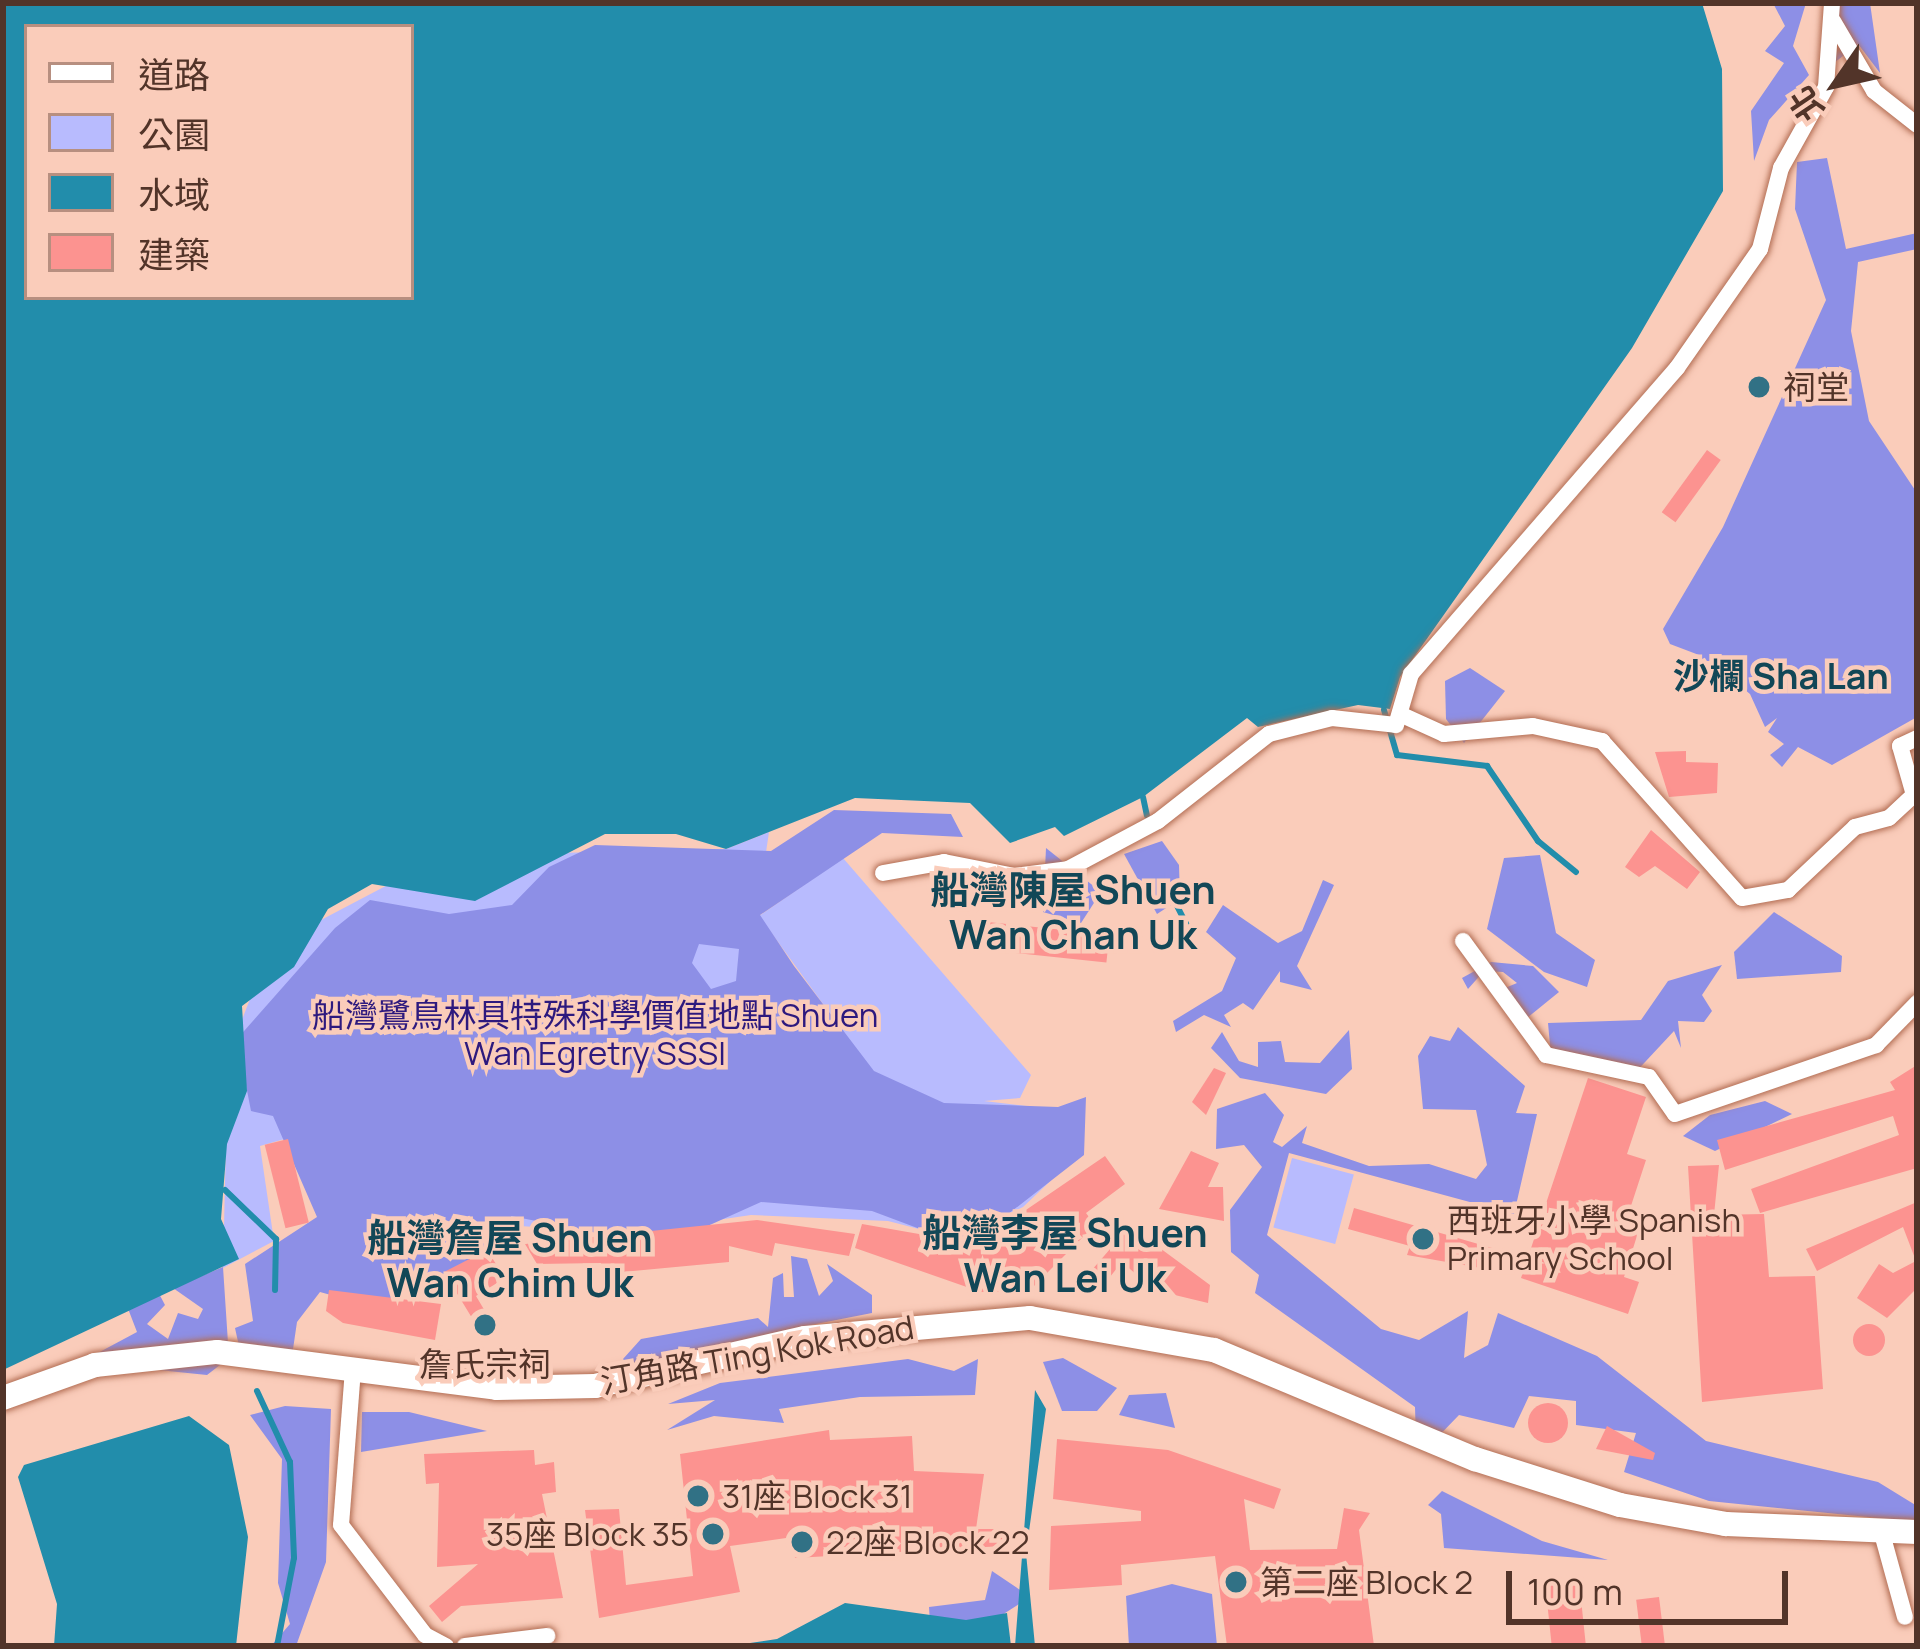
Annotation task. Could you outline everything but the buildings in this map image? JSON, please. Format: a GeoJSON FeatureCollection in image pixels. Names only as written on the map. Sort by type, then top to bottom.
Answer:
{"type":"FeatureCollection","features":[{"type":"Feature","properties":{"kind":"main road","name":"汀角路 Ting Kok Road"},"geometry":{"type":"LineString","coordinates":[[3,1398],[134,1357],[217,1352],[497,1388],[595,1385],[869,1329],[1088,1324],[1214,1350],[1598,1500],[1726,1524],[1917,1532]]}},
{"type":"Feature","properties":{"kind":"street"},"geometry":{"type":"LineString","coordinates":[[1832,12],[1874,91],[1917,125]]}},
{"type":"Feature","properties":{"kind":"street"},"geometry":{"type":"LineString","coordinates":[[1390,722],[1411,674],[1677,368],[1760,249],[1781,168],[1826,87],[1832,12]]}},
{"type":"Feature","properties":{"kind":"street"},"geometry":{"type":"LineString","coordinates":[[883,873],[944,862],[1015,876],[1068,869],[1159,821],[1269,734],[1331,718],[1390,722],[1444,734],[1533,726],[1602,742],[1742,898],[1788,890],[1855,826],[1901,806],[1914,795],[1900,746],[1917,738]]}},
{"type":"Feature","properties":{"kind":"street"},"geometry":{"type":"LineString","coordinates":[[1463,941],[1546,1055],[1649,1077],[1675,1114],[1876,1045],[1917,1004]]}},
{"type":"Feature","properties":{"kind":"street"},"geometry":{"type":"LineString","coordinates":[[353,1369],[340,1525],[424,1636],[446,1646]]}},
{"type":"Feature","properties":{"kind":"street"},"geometry":{"type":"LineString","coordinates":[[1881,1530],[1905,1616]]}},
{"type":"Feature","properties":{"kind":"street"},"geometry":{"type":"LineString","coordinates":[[465,1646],[548,1636]]}},
{"type":"Feature","properties":{"kind":"green space"},"geometry":{"type":"Polygon","coordinates":[[[1773,3],[1806,3],[1793,46],[1809,75],[1769,120],[1754,161],[1751,111],[1784,63],[1765,51],[1785,26],[1773,3]]]}},
{"type":"Feature","properties":{"kind":"green space"},"geometry":{"type":"Polygon","coordinates":[[[1825,3],[1870,3],[1880,73],[1858,44],[1834,63],[1825,3]]]}},
{"type":"Feature","properties":{"kind":"green space"},"geometry":{"type":"Polygon","coordinates":[[[1827,158],[1846,249],[1917,233],[1917,249],[1858,262],[1851,331],[1869,421],[1917,493],[1917,717],[1832,765],[1798,747],[1782,767],[1770,755],[1784,744],[1768,732],[1777,718],[1765,727],[1750,694],[1719,668],[1717,687],[1703,676],[1699,655],[1670,644],[1663,629],[1723,527],[1826,300],[1795,209],[1797,162],[1827,158]]]}},
{"type":"Feature","properties":{"kind":"green space"},"geometry":{"type":"Polygon","coordinates":[[[1470,668],[1505,691],[1464,743],[1446,719],[1445,681],[1470,668]]]}},
{"type":"Feature","properties":{"kind":"green space","name":"船灣鷺鳥林具特殊科學價值地點 Shuen Wan Egretry SSSI"},"geometry":{"type":"Polygon","coordinates":[[[834,810],[951,814],[963,837],[882,833],[760,915],[874,1071],[944,1103],[1058,1107],[1086,1097],[1084,1155],[994,1225],[952,1241],[872,1211],[761,1202],[692,1233],[597,1233],[511,1216],[522,1256],[498,1248],[374,1307],[320,1292],[297,1322],[292,1356],[242,1360],[235,1328],[253,1321],[245,1264],[317,1217],[273,1116],[251,1111],[237,1039],[335,928],[370,900],[449,914],[512,905],[549,867],[595,845],[771,851],[834,810]],[[699,944],[692,963],[711,989],[736,981],[739,949],[699,944]]]}},
{"type":"Feature","properties":{"kind":"green space","name":"船灣鷺鳥林具特殊科學價值地點 Shuen Wan Egretry SSSI"},"geometry":{"type":"Polygon","coordinates":[[[769,832],[753,940],[858,1052],[759,916],[843,858],[1031,1075],[1020,1098],[984,1101],[1067,1111],[1082,1151],[1023,1207],[954,1238],[888,1221],[751,1215],[629,1233],[503,1225],[389,1301],[322,1228],[295,1136],[260,1146],[274,1241],[223,1268],[228,1056],[250,999],[321,920],[399,879],[557,853],[726,849],[769,832]]]}},
{"type":"Feature","properties":{"kind":"green space"},"geometry":{"type":"Polygon","coordinates":[[[1162,841],[1179,865],[1180,899],[1157,914],[1124,854],[1162,841]]]}},
{"type":"Feature","properties":{"kind":"green space"},"geometry":{"type":"Polygon","coordinates":[[[1046,848],[1101,892],[1081,923],[1043,912],[1046,848]]]}},
{"type":"Feature","properties":{"kind":"green space"},"geometry":{"type":"Polygon","coordinates":[[[1540,855],[1556,933],[1595,960],[1587,987],[1544,972],[1487,929],[1504,858],[1540,855]]]}},
{"type":"Feature","properties":{"kind":"green space"},"geometry":{"type":"Polygon","coordinates":[[[1323,880],[1334,885],[1297,966],[1312,990],[1280,982],[1280,971],[1253,1010],[1243,1003],[1224,1015],[1231,1027],[1204,1015],[1176,1032],[1173,1021],[1222,991],[1236,958],[1206,932],[1223,905],[1278,943],[1302,931],[1323,880]]]}},
{"type":"Feature","properties":{"kind":"green space"},"geometry":{"type":"Polygon","coordinates":[[[1774,912],[1842,956],[1841,972],[1737,979],[1734,952],[1774,912]]]}},
{"type":"Feature","properties":{"kind":"green space"},"geometry":{"type":"Polygon","coordinates":[[[1491,962],[1533,966],[1559,992],[1527,1018],[1498,991],[1517,983],[1503,972],[1484,971],[1468,989],[1462,978],[1491,962]]]}},
{"type":"Feature","properties":{"kind":"green space"},"geometry":{"type":"Polygon","coordinates":[[[1722,965],[1702,995],[1712,1011],[1704,1022],[1678,1021],[1681,1048],[1674,1031],[1632,1076],[1551,1057],[1548,1023],[1641,1020],[1668,981],[1722,965]]]}},
{"type":"Feature","properties":{"kind":"green space"},"geometry":{"type":"Polygon","coordinates":[[[1458,1027],[1525,1086],[1516,1113],[1537,1114],[1514,1214],[1289,1153],[1267,1235],[1381,1329],[1419,1340],[1468,1311],[1464,1358],[1488,1345],[1498,1313],[1597,1356],[1706,1441],[1878,1482],[1917,1506],[1917,1522],[1709,1501],[1624,1472],[1636,1433],[1576,1425],[1576,1401],[1529,1396],[1514,1428],[1459,1415],[1429,1446],[1416,1441],[1415,1407],[1255,1293],[1259,1275],[1231,1252],[1230,1210],[1262,1167],[1244,1145],[1216,1149],[1217,1109],[1265,1093],[1284,1115],[1273,1142],[1282,1147],[1307,1126],[1302,1143],[1369,1166],[1429,1164],[1476,1179],[1487,1165],[1476,1110],[1423,1109],[1418,1056],[1430,1036],[1450,1041],[1458,1027]]]}},
{"type":"Feature","properties":{"kind":"green space"},"geometry":{"type":"Polygon","coordinates":[[[1349,1030],[1352,1069],[1326,1094],[1240,1078],[1211,1048],[1222,1032],[1239,1061],[1258,1067],[1258,1042],[1281,1041],[1285,1062],[1320,1063],[1349,1030]]]}},
{"type":"Feature","properties":{"kind":"green space"},"geometry":{"type":"Polygon","coordinates":[[[1765,1101],[1792,1114],[1715,1151],[1683,1136],[1710,1115],[1765,1101]]]}},
{"type":"Feature","properties":{"kind":"green space"},"geometry":{"type":"Polygon","coordinates":[[[1292,1158],[1354,1175],[1335,1244],[1273,1228],[1292,1158]]]}},
{"type":"Feature","properties":{"kind":"green space"},"geometry":{"type":"Polygon","coordinates":[[[791,1256],[807,1259],[819,1296],[833,1281],[827,1264],[872,1295],[872,1313],[811,1325],[735,1360],[636,1373],[623,1359],[641,1339],[758,1318],[768,1327],[773,1278],[783,1273],[784,1297],[794,1297],[791,1256]]]}},
{"type":"Feature","properties":{"kind":"green space"},"geometry":{"type":"Polygon","coordinates":[[[223,1267],[229,1358],[207,1375],[81,1362],[137,1332],[127,1306],[156,1288],[165,1305],[147,1324],[168,1339],[178,1313],[198,1319],[203,1309],[173,1288],[223,1267]]]}},
{"type":"Feature","properties":{"kind":"green space"},"geometry":{"type":"Polygon","coordinates":[[[1063,1358],[1117,1388],[1097,1411],[1062,1411],[1043,1362],[1063,1358]]]}},
{"type":"Feature","properties":{"kind":"green space"},"geometry":{"type":"Polygon","coordinates":[[[908,1359],[954,1371],[978,1359],[975,1395],[860,1397],[779,1409],[784,1423],[714,1416],[667,1430],[715,1400],[668,1404],[720,1383],[908,1359]]]}},
{"type":"Feature","properties":{"kind":"green space"},"geometry":{"type":"Polygon","coordinates":[[[1166,1393],[1175,1428],[1119,1415],[1129,1395],[1166,1393]]]}},
{"type":"Feature","properties":{"kind":"green space"},"geometry":{"type":"Polygon","coordinates":[[[285,1406],[331,1409],[326,1562],[296,1646],[271,1646],[290,1624],[278,1583],[282,1459],[250,1415],[285,1406]]]}},
{"type":"Feature","properties":{"kind":"green space"},"geometry":{"type":"Polygon","coordinates":[[[362,1412],[409,1412],[487,1431],[361,1452],[362,1412]]]}},
{"type":"Feature","properties":{"kind":"green space"},"geometry":{"type":"Polygon","coordinates":[[[1442,1491],[1542,1541],[1608,1560],[1444,1548],[1441,1514],[1428,1505],[1442,1491]]]}},
{"type":"Feature","properties":{"kind":"green space"},"geometry":{"type":"Polygon","coordinates":[[[992,1571],[1023,1592],[1019,1604],[980,1629],[930,1624],[929,1607],[985,1600],[992,1571]]]}},
{"type":"Feature","properties":{"kind":"green space"},"geometry":{"type":"Polygon","coordinates":[[[1172,1584],[1212,1594],[1217,1646],[1129,1646],[1126,1596],[1172,1584]]]}},
{"type":"Feature","properties":{"kind":"water"},"geometry":{"type":"Polygon","coordinates":[[[3,3],[1702,3],[1722,69],[1723,191],[1632,348],[1400,677],[1390,709],[1358,705],[1258,727],[1247,718],[1143,797],[1064,836],[1055,827],[1010,843],[970,803],[855,798],[726,849],[676,834],[605,834],[475,901],[372,884],[328,909],[294,967],[242,1006],[247,1091],[227,1144],[221,1219],[239,1259],[3,1370],[3,3]]]}},
{"type":"Feature","properties":{"kind":"water"},"geometry":{"type":"Polygon","coordinates":[[[1035,1390],[1046,1409],[1026,1553],[1035,1646],[1015,1646],[1035,1390]]]}},
{"type":"Feature","properties":{"kind":"water"},"geometry":{"type":"Polygon","coordinates":[[[189,1416],[229,1445],[248,1537],[236,1646],[54,1646],[57,1604],[18,1477],[24,1465],[189,1416]]]}},
{"type":"Feature","properties":{"kind":"water"},"geometry":{"type":"Polygon","coordinates":[[[845,1603],[966,1620],[1007,1613],[1011,1646],[729,1646],[777,1639],[845,1603]]]}},
{"type":"Feature","properties":{"kind":"waterway"},"geometry":{"type":"LineString","coordinates":[[1384,710],[1397,755],[1487,766],[1538,841],[1576,872]]}},
{"type":"Feature","properties":{"kind":"waterway"},"geometry":{"type":"LineString","coordinates":[[1143,797],[1147,816]]}},
{"type":"Feature","properties":{"kind":"waterway"},"geometry":{"type":"LineString","coordinates":[[1174,900],[1190,931]]}},
{"type":"Feature","properties":{"kind":"waterway"},"geometry":{"type":"LineString","coordinates":[[225,1190],[276,1239],[275,1290]]}},
{"type":"Feature","properties":{"kind":"waterway"},"geometry":{"type":"LineString","coordinates":[[257,1391],[290,1462],[294,1558],[277,1646]]}},
{"type":"Feature","properties":{"kind":"place","name":"祠堂"},"geometry":{"type":"Point","coordinates":[1759,387]}},
{"type":"Feature","properties":{"kind":"place","name":"西班牙小學 Spanish Primary School"},"geometry":{"type":"Point","coordinates":[1423,1239]}},
{"type":"Feature","properties":{"kind":"place","name":"詹氏宗祠"},"geometry":{"type":"Point","coordinates":[485,1325]}},
{"type":"Feature","properties":{"kind":"place","name":"31座 Block 31"},"geometry":{"type":"Point","coordinates":[698,1496]}},
{"type":"Feature","properties":{"kind":"place","name":"35座 Block 35"},"geometry":{"type":"Point","coordinates":[713,1534]}},
{"type":"Feature","properties":{"kind":"place","name":"22座 Block 22"},"geometry":{"type":"Point","coordinates":[802,1542]}},
{"type":"Feature","properties":{"kind":"place","name":"第二座 Block 2"},"geometry":{"type":"Point","coordinates":[1236,1582]}},
{"type":"Feature","properties":{"kind":"district","name":"沙欄 Sha Lan"},"geometry":{"type":"Point","coordinates":[1781,676]}},
{"type":"Feature","properties":{"kind":"district","name":"船灣陳屋 Shuen Wan Chan Uk"},"geometry":{"type":"Point","coordinates":[1073,912]}},
{"type":"Feature","properties":{"kind":"district","name":"船灣李屋 Shuen Wan Lei Uk"},"geometry":{"type":"Point","coordinates":[1065,1256]}},
{"type":"Feature","properties":{"kind":"district","name":"船灣詹屋 Shuen Wan Chim Uk"},"geometry":{"type":"Point","coordinates":[510,1260]}}]}
